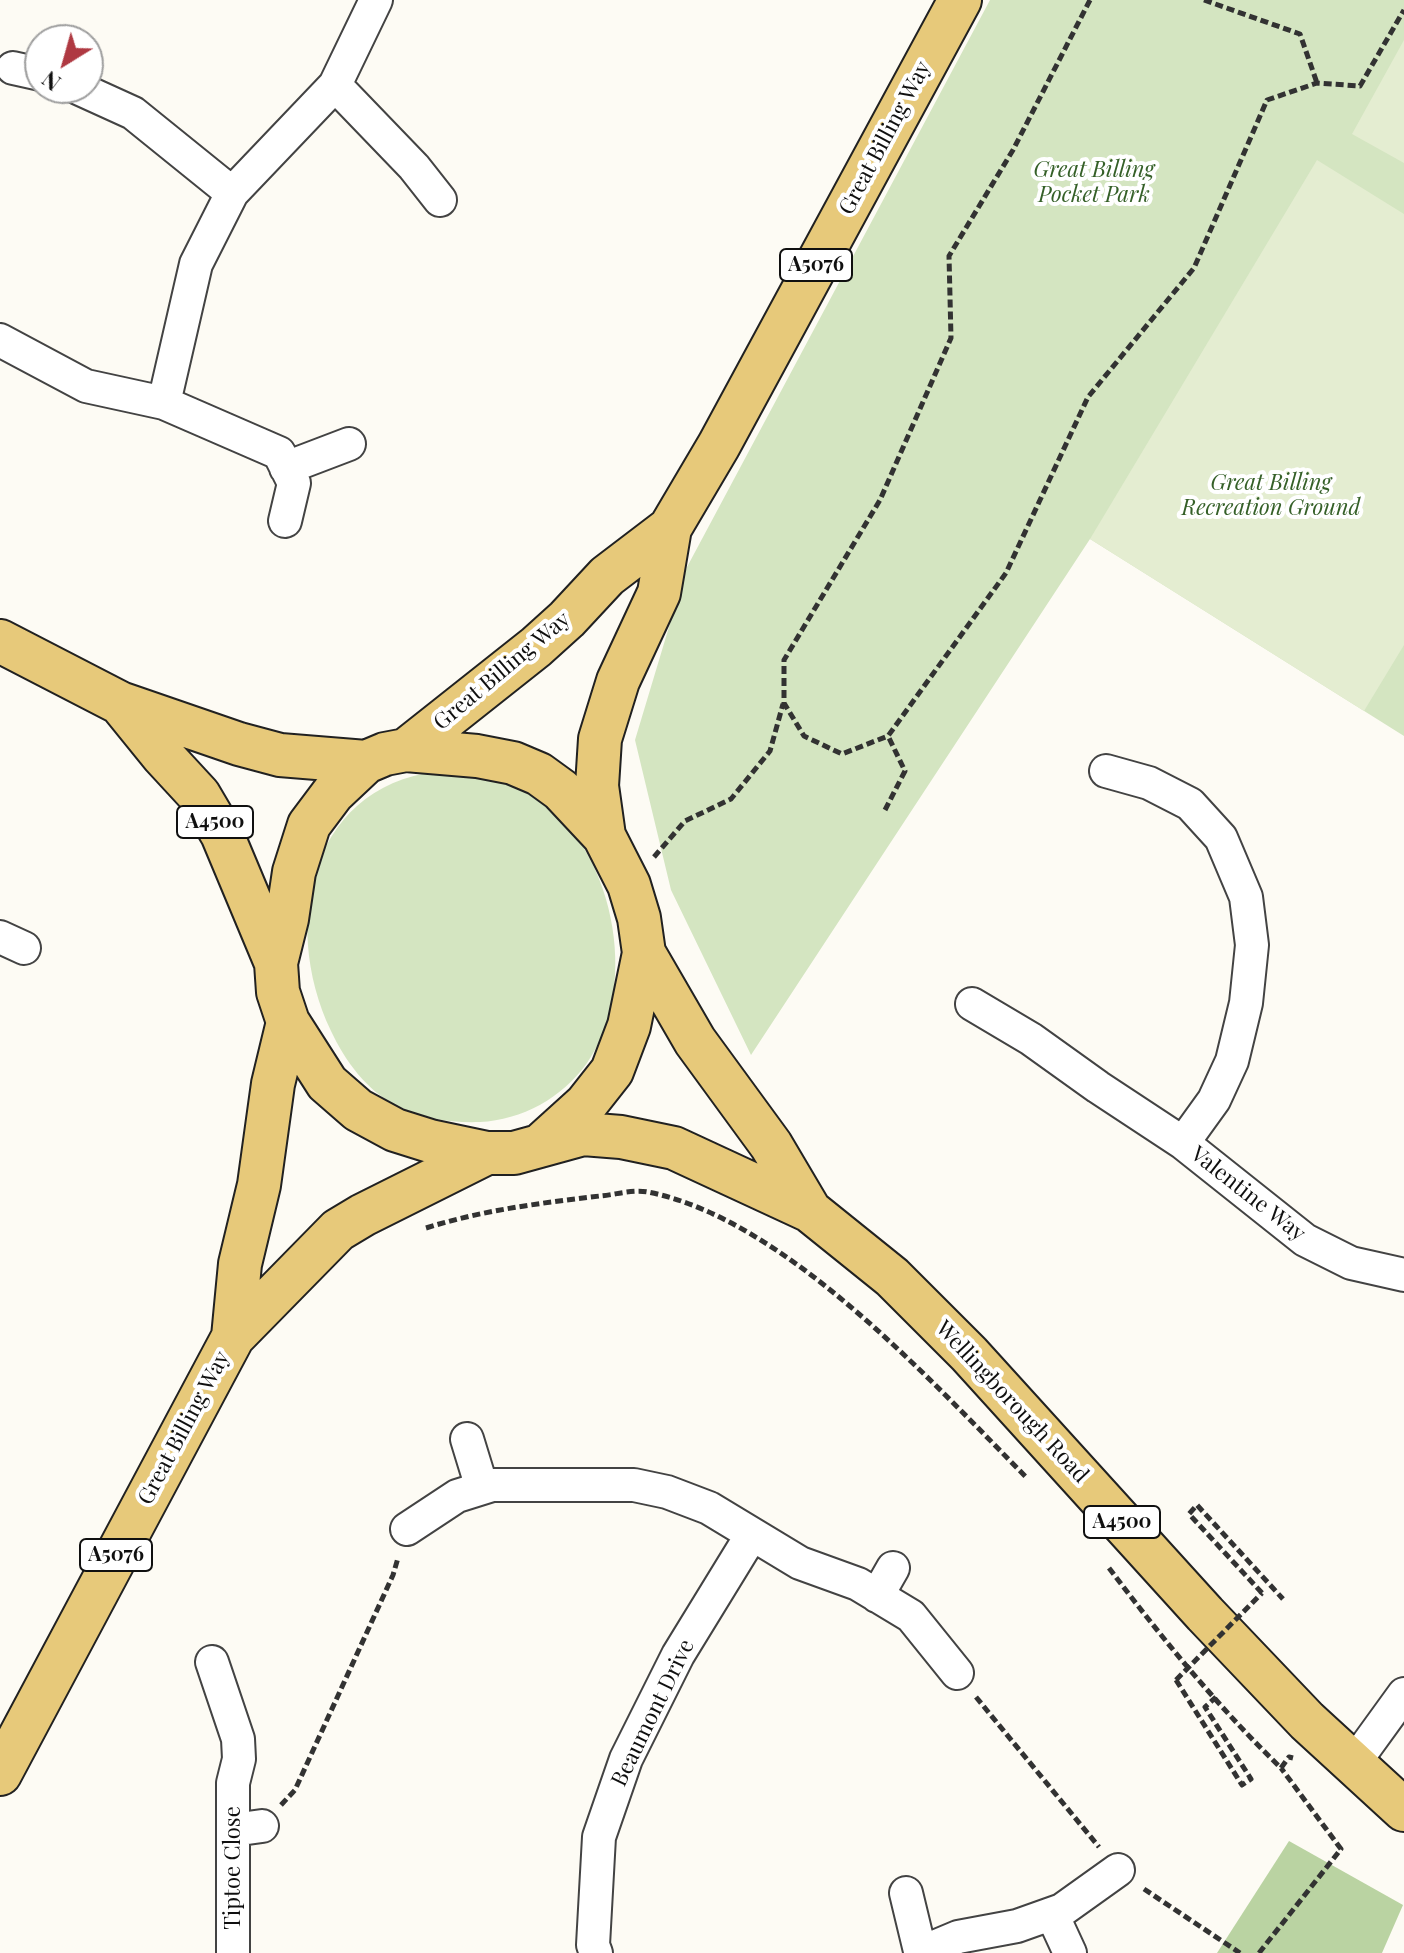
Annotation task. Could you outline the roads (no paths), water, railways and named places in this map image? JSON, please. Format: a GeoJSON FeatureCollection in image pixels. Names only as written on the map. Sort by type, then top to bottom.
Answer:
{"type":"FeatureCollection","features":[{"type":"Feature","properties":{"kind":"main road","name":"Great Billing Way"},"geometry":{"type":"LineString","coordinates":[[604,836],[597,786],[600,739],[618,681],[659,593],[670,528],[719,445],[960,0]]}},
{"type":"Feature","properties":{"kind":"main road","name":"Great Billing Way"},"geometry":{"type":"LineString","coordinates":[[406,750],[536,647],[607,576],[670,528]]}},
{"type":"Feature","properties":{"kind":"main road","name":"A4500"},"geometry":{"type":"LineString","coordinates":[[0,641],[120,703],[280,755],[366,762]]}},
{"type":"Feature","properties":{"kind":"main road","name":"A4500"},"geometry":{"type":"LineString","coordinates":[[120,703],[199,795],[222,834],[276,963]]}},
{"type":"Feature","properties":{"kind":"main road"},"geometry":{"type":"LineString","coordinates":[[487,1153],[395,1130],[358,1110],[327,1083],[288,1022],[278,992],[276,963],[294,872],[309,825],[333,793],[366,762],[385,754],[406,750],[477,756],[513,763],[539,774],[561,790],[604,836],[629,885],[639,918],[644,953],[629,1026],[612,1071],[586,1104],[540,1145]]}},
{"type":"Feature","properties":{"kind":"main road","name":"Wellingborough Road"},"geometry":{"type":"LineString","coordinates":[[644,953],[695,1041],[771,1145],[810,1211]]}},
{"type":"Feature","properties":{"kind":"main road","name":"Great Billing Way"},"geometry":{"type":"LineString","coordinates":[[233,1337],[240,1264],[259,1185],[273,1084],[288,1022]]}},
{"type":"Feature","properties":{"kind":"main road","name":"Wellingborough Road"},"geometry":{"type":"LineString","coordinates":[[487,1153],[514,1153],[583,1134],[621,1137],[674,1148],[810,1211],[892,1277],[969,1354],[1205,1614],[1307,1721],[1404,1810]]}},
{"type":"Feature","properties":{"kind":"main road","name":"Great Billing Way"},"geometry":{"type":"LineString","coordinates":[[0,1774],[233,1337],[338,1230],[487,1153]]}},
{"type":"Feature","properties":{"kind":"street"},"geometry":{"type":"LineString","coordinates":[[164,403],[196,264],[232,193],[335,85],[376,0]]}},
{"type":"Feature","properties":{"kind":"street"},"geometry":{"type":"LineString","coordinates":[[335,85],[414,167],[440,200]]}},
{"type":"Feature","properties":{"kind":"street"},"geometry":{"type":"LineString","coordinates":[[104,100],[133,113],[232,193]]}},
{"type":"Feature","properties":{"kind":"street"},"geometry":{"type":"LineString","coordinates":[[0,340],[86,386],[164,403],[279,453],[294,483],[285,521]]}},
{"type":"Feature","properties":{"kind":"street"},"geometry":{"type":"LineString","coordinates":[[286,468],[349,444]]}},
{"type":"Feature","properties":{"kind":"street","name":"Valentine Way"},"geometry":{"type":"LineString","coordinates":[[1106,771],[1149,783],[1190,804],[1221,838],[1246,897],[1252,945],[1246,1003],[1232,1061],[1214,1100],[1183,1143]]}},
{"type":"Feature","properties":{"kind":"street","name":"Valentine Way"},"geometry":{"type":"LineString","coordinates":[[972,1004],[1031,1039],[1183,1143],[1305,1240],[1351,1263],[1404,1275]]}},
{"type":"Feature","properties":{"kind":"street"},"geometry":{"type":"LineString","coordinates":[[467,1439],[482,1488]]}},
{"type":"Feature","properties":{"kind":"street"},"geometry":{"type":"LineString","coordinates":[[407,1529],[457,1496],[492,1485],[634,1485],[667,1492],[709,1508],[800,1563],[858,1584],[885,1582],[957,1673]]}},
{"type":"Feature","properties":{"kind":"street","name":"Beaumont Drive"},"geometry":{"type":"LineString","coordinates":[[596,1953],[593,1945],[599,1837],[626,1759],[678,1655],[751,1536]]}},
{"type":"Feature","properties":{"kind":"street","name":"Tiptoe Close"},"geometry":{"type":"LineString","coordinates":[[212,1662],[238,1739],[239,1759],[233,1783],[248,1828],[233,1953]]}},
{"type":"Feature","properties":{"kind":"street"},"geometry":{"type":"LineString","coordinates":[[1354,1763],[1404,1694]]}},
{"type":"Feature","properties":{"kind":"street"},"geometry":{"type":"LineString","coordinates":[[906,1893],[920,1952],[958,1937],[1017,1926],[1062,1910],[1118,1870]]}},
{"type":"Feature","properties":{"kind":"street"},"geometry":{"type":"LineString","coordinates":[[1052,1914],[1070,1953]]}},
{"type":"Feature","properties":{"kind":"park label","name":"Great Billing Pocket Park"},"geometry":{"type":"Point","coordinates":[1094,182]}},
{"type":"Feature","properties":{"kind":"park label","name":"Great Billing Recreation Ground"},"geometry":{"type":"Point","coordinates":[1271,496]}}]}
